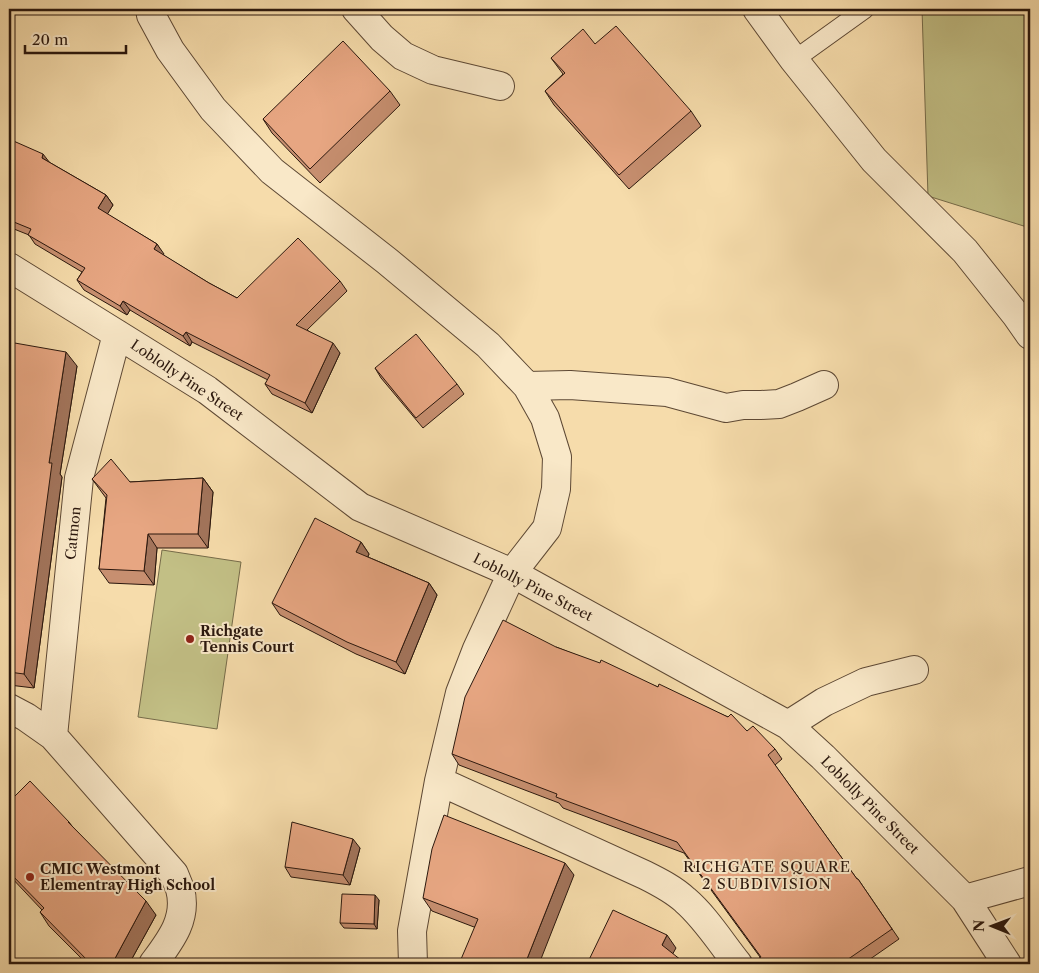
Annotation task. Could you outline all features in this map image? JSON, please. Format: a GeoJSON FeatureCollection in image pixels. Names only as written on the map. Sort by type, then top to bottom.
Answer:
{"type":"FeatureCollection","features":[{"type":"Feature","properties":{"kind":"street"},"geometry":{"type":"LineString","coordinates":[[150,9],[151,15],[170,50],[213,109],[272,171],[387,261],[488,345],[527,386],[544,418],[557,456],[556,489],[546,528],[512,573],[477,649],[460,693],[439,781],[412,931],[413,964]]}},
{"type":"Feature","properties":{"kind":"street"},"geometry":{"type":"LineString","coordinates":[[356,9],[382,38],[403,56],[433,70],[500,86]]}},
{"type":"Feature","properties":{"kind":"street"},"geometry":{"type":"LineString","coordinates":[[757,9],[794,60],[874,160],[965,251],[1030,335]]}},
{"type":"Feature","properties":{"kind":"street","name":"Loblolly Pine Street"},"geometry":{"type":"LineString","coordinates":[[9,267],[207,390],[360,507],[512,573],[788,725],[823,757],[965,899],[1007,964]]}},
{"type":"Feature","properties":{"kind":"street","name":"Catmon"},"geometry":{"type":"LineString","coordinates":[[53,736],[79,478],[117,334]]}},
{"type":"Feature","properties":{"kind":"street"},"geometry":{"type":"LineString","coordinates":[[527,386],[570,385],[667,392],[726,408],[743,405],[779,404],[824,385]]}},
{"type":"Feature","properties":{"kind":"street"},"geometry":{"type":"LineString","coordinates":[[788,725],[824,702],[866,682],[914,670]]}},
{"type":"Feature","properties":{"kind":"street"},"geometry":{"type":"LineString","coordinates":[[9,708],[26,717],[53,736],[174,874],[180,890],[182,910],[175,934],[154,964]]}},
{"type":"Feature","properties":{"kind":"street"},"geometry":{"type":"LineString","coordinates":[[439,781],[645,874],[665,886],[685,900],[700,914],[738,964]]}},
{"type":"Feature","properties":{"kind":"street"},"geometry":{"type":"LineString","coordinates":[[965,899],[1030,882]]}},
{"type":"Feature","properties":{"kind":"lane"},"geometry":{"type":"LineString","coordinates":[[794,60],[865,9]]}},
{"type":"Feature","properties":{"kind":"shaded area"},"geometry":{"type":"Polygon","coordinates":[[[922,9],[1030,9],[1030,228],[928,196],[922,9]]]}},
{"type":"Feature","properties":{"kind":"shaded area","name":"Richgate Tennis Court"},"geometry":{"type":"Polygon","coordinates":[[[162,550],[241,562],[217,729],[138,717],[162,550]]]}},
{"type":"Feature","properties":{"kind":"building"},"geometry":{"type":"Polygon","coordinates":[[[616,26],[691,111],[619,175],[545,91],[565,73],[551,58],[583,29],[595,44],[616,26]]]}},
{"type":"Feature","properties":{"kind":"building"},"geometry":{"type":"Polygon","coordinates":[[[343,41],[390,91],[310,169],[263,119],[343,41]]]}},
{"type":"Feature","properties":{"kind":"building"},"geometry":{"type":"Polygon","coordinates":[[[9,139],[43,154],[42,158],[106,195],[98,208],[157,244],[154,249],[237,298],[298,238],[340,281],[296,325],[333,343],[305,403],[265,384],[270,375],[186,332],[183,336],[123,301],[120,306],[77,280],[85,268],[28,235],[31,229],[9,220],[9,139]]]}},
{"type":"Feature","properties":{"kind":"building"},"geometry":{"type":"Polygon","coordinates":[[[416,334],[457,384],[416,418],[375,368],[416,334]]]}},
{"type":"Feature","properties":{"kind":"building"},"geometry":{"type":"Polygon","coordinates":[[[9,342],[66,352],[49,463],[52,463],[24,674],[9,672],[9,342]]]}},
{"type":"Feature","properties":{"kind":"building"},"geometry":{"type":"Polygon","coordinates":[[[111,459],[130,482],[203,478],[198,534],[148,534],[144,571],[99,569],[107,495],[92,479],[111,459]]]}},
{"type":"Feature","properties":{"kind":"building"},"geometry":{"type":"Polygon","coordinates":[[[315,518],[361,542],[356,552],[429,583],[396,662],[347,642],[272,603],[315,518]]]}},
{"type":"Feature","properties":{"kind":"building"},"geometry":{"type":"Polygon","coordinates":[[[503,620],[556,647],[600,663],[601,660],[658,687],[659,684],[728,717],[731,714],[747,731],[753,726],[775,749],[768,755],[892,929],[841,964],[758,964],[755,961],[761,957],[677,842],[556,797],[557,794],[452,754],[465,697],[503,620]]]}},
{"type":"Feature","properties":{"kind":"building"},"geometry":{"type":"Polygon","coordinates":[[[30,781],[146,901],[112,964],[91,964],[40,912],[44,908],[9,872],[9,802],[30,781]]]}},
{"type":"Feature","properties":{"kind":"building"},"geometry":{"type":"Polygon","coordinates":[[[444,815],[565,863],[525,964],[459,964],[478,919],[423,898],[432,849],[444,815]]]}},
{"type":"Feature","properties":{"kind":"building"},"geometry":{"type":"Polygon","coordinates":[[[292,822],[353,839],[343,875],[285,867],[292,822]]]}},
{"type":"Feature","properties":{"kind":"building"},"geometry":{"type":"Polygon","coordinates":[[[342,894],[375,895],[374,924],[340,923],[342,894]]]}},
{"type":"Feature","properties":{"kind":"building"},"geometry":{"type":"Polygon","coordinates":[[[613,910],[667,935],[662,945],[686,964],[587,964],[613,910]]]}},
{"type":"Feature","properties":{"kind":"place","name":"Richgate Tennis Court"},"geometry":{"type":"Point","coordinates":[190,639]}},
{"type":"Feature","properties":{"kind":"place","name":"CMIC Westmont Elementray High School"},"geometry":{"type":"Point","coordinates":[30,877]}},
{"type":"Feature","properties":{"kind":"district","name":"RICHGATE SQUARE 2 SUBDIVISION"},"geometry":{"type":"Point","coordinates":[767,876]}}]}
